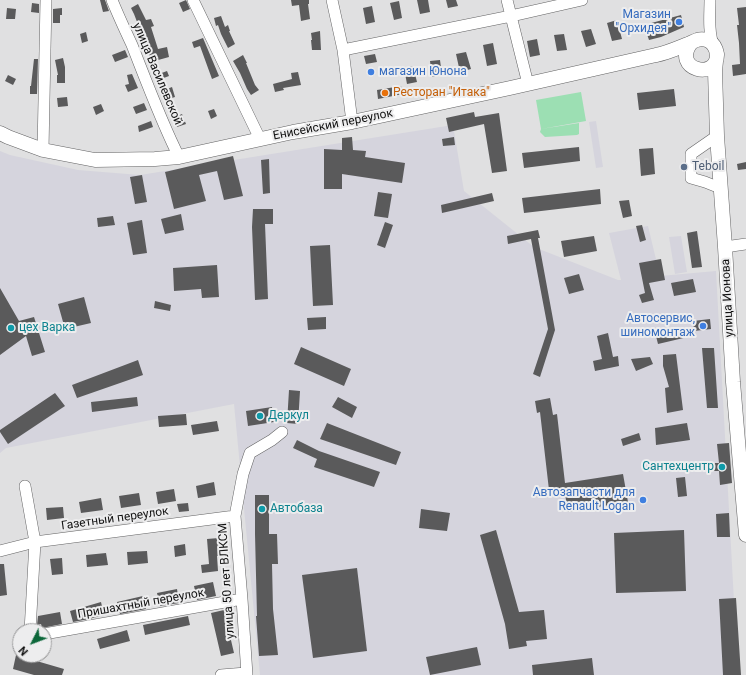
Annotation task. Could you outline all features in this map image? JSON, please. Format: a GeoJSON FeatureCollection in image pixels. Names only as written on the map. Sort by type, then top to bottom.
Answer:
{"type":"FeatureCollection","features":[{"type":"Feature","properties":{"kind":"main road","name":"Енисейский переулок"},"geometry":{"type":"LineString","coordinates":[[0,133],[43,150],[95,160],[179,157],[528,84],[665,53],[702,42]]}},
{"type":"Feature","properties":{"kind":"main road"},"geometry":{"type":"LineString","coordinates":[[702,42],[716,50],[716,61],[707,69],[701,70],[692,67],[687,60],[687,48],[702,42]]}},
{"type":"Feature","properties":{"kind":"main road"},"geometry":{"type":"LineString","coordinates":[[665,53],[680,57],[704,76],[710,83],[713,91],[716,112]]}},
{"type":"Feature","properties":{"kind":"main road","name":"улица Ионова"},"geometry":{"type":"LineString","coordinates":[[716,61],[716,112],[720,188],[733,382],[743,453],[746,535]]}},
{"type":"Feature","properties":{"kind":"street"},"geometry":{"type":"LineString","coordinates":[[43,150],[46,0]]}},
{"type":"Feature","properties":{"kind":"street","name":"улица Василевской"},"geometry":{"type":"LineString","coordinates":[[112,0],[169,137],[179,157]]}},
{"type":"Feature","properties":{"kind":"street"},"geometry":{"type":"LineString","coordinates":[[193,0],[260,139]]}},
{"type":"Feature","properties":{"kind":"street"},"geometry":{"type":"LineString","coordinates":[[332,0],[343,50],[352,122]]}},
{"type":"Feature","properties":{"kind":"street"},"geometry":{"type":"LineString","coordinates":[[507,0],[528,84]]}},
{"type":"Feature","properties":{"kind":"street"},"geometry":{"type":"LineString","coordinates":[[343,50],[582,0]]}},
{"type":"Feature","properties":{"kind":"street"},"geometry":{"type":"LineString","coordinates":[[702,42],[711,39],[710,0]]}},
{"type":"Feature","properties":{"kind":"street"},"geometry":{"type":"LineString","coordinates":[[717,136],[691,154],[691,178],[720,188]]}},
{"type":"Feature","properties":{"kind":"street"},"geometry":{"type":"LineString","coordinates":[[725,246],[746,244]]}},
{"type":"Feature","properties":{"kind":"street","name":"улица 50 лет ВЛКСМ"},"geometry":{"type":"LineString","coordinates":[[246,674],[242,599],[235,516],[243,474],[250,454],[282,432]]}},
{"type":"Feature","properties":{"kind":"street"},"geometry":{"type":"LineString","coordinates":[[25,486],[35,542],[30,623]]}},
{"type":"Feature","properties":{"kind":"street","name":"Газетный переулок"},"geometry":{"type":"LineString","coordinates":[[0,551],[35,542],[235,516]]}},
{"type":"Feature","properties":{"kind":"street","name":"Пришахтный переулок"},"geometry":{"type":"LineString","coordinates":[[52,633],[242,599]]}},
{"type":"Feature","properties":{"kind":"street"},"geometry":{"type":"LineString","coordinates":[[221,675],[246,674]]}},
{"type":"Feature","properties":{"kind":"shaded area"},"geometry":{"type":"Polygon","coordinates":[[[596,121],[603,167],[596,168],[589,122],[596,121]]]}},
{"type":"Feature","properties":{"kind":"shaded area"},"geometry":{"type":"Polygon","coordinates":[[[453,125],[464,191],[534,247],[621,280],[609,233],[648,226],[660,276],[716,271],[738,675],[260,675],[234,404],[6,448],[0,453],[0,151],[10,155],[78,170],[140,175],[453,125]]]}},
{"type":"Feature","properties":{"kind":"shaded area"},"geometry":{"type":"Polygon","coordinates":[[[681,236],[687,272],[675,274],[669,237],[681,236]]]}},
{"type":"Feature","properties":{"kind":"green space"},"geometry":{"type":"Polygon","coordinates":[[[581,92],[586,121],[541,129],[536,100],[581,92]]]}},
{"type":"Feature","properties":{"kind":"green space"},"geometry":{"type":"Polygon","coordinates":[[[579,123],[579,134],[577,135],[545,137],[540,132],[541,129],[579,123]]]}},
{"type":"Feature","properties":{"kind":"building"},"geometry":{"type":"Polygon","coordinates":[[[100,0],[105,0],[109,11],[103,12],[100,0]]]}},
{"type":"Feature","properties":{"kind":"building"},"geometry":{"type":"Polygon","coordinates":[[[186,0],[190,9],[183,12],[179,3],[186,0]]]}},
{"type":"Feature","properties":{"kind":"building"},"geometry":{"type":"Polygon","coordinates":[[[291,0],[309,0],[308,4],[310,19],[301,21],[299,5],[292,6],[291,0]]]}},
{"type":"Feature","properties":{"kind":"building"},"geometry":{"type":"Polygon","coordinates":[[[417,0],[428,0],[430,12],[420,14],[417,0]]]}},
{"type":"Feature","properties":{"kind":"building"},"geometry":{"type":"Polygon","coordinates":[[[446,0],[456,0],[458,6],[448,8],[446,0]]]}},
{"type":"Feature","properties":{"kind":"building"},"geometry":{"type":"Polygon","coordinates":[[[399,1],[402,18],[394,20],[390,3],[399,1]]]}},
{"type":"Feature","properties":{"kind":"building"},"geometry":{"type":"Polygon","coordinates":[[[32,3],[39,4],[39,13],[31,12],[32,3]]]}},
{"type":"Feature","properties":{"kind":"building"},"geometry":{"type":"Polygon","coordinates":[[[138,4],[146,20],[151,19],[154,26],[151,27],[158,49],[167,47],[169,57],[151,62],[147,46],[145,47],[144,40],[131,8],[138,4]]]}},
{"type":"Feature","properties":{"kind":"building"},"geometry":{"type":"Polygon","coordinates":[[[372,6],[375,22],[366,24],[363,8],[372,6]]]}},
{"type":"Feature","properties":{"kind":"building"},"geometry":{"type":"Polygon","coordinates":[[[746,7],[746,74],[733,76],[732,65],[740,64],[737,8],[746,7]]]}},
{"type":"Feature","properties":{"kind":"building"},"geometry":{"type":"Polygon","coordinates":[[[7,8],[16,9],[15,19],[6,19],[7,8]]]}},
{"type":"Feature","properties":{"kind":"building"},"geometry":{"type":"Polygon","coordinates":[[[62,8],[60,23],[53,23],[53,9],[62,8]]]}},
{"type":"Feature","properties":{"kind":"building"},"geometry":{"type":"Polygon","coordinates":[[[681,15],[684,27],[661,37],[649,40],[644,25],[681,15]]]}},
{"type":"Feature","properties":{"kind":"building"},"geometry":{"type":"Polygon","coordinates":[[[221,16],[225,27],[228,25],[235,44],[228,48],[218,25],[216,26],[214,18],[221,16]]]}},
{"type":"Feature","properties":{"kind":"building"},"geometry":{"type":"Polygon","coordinates":[[[617,20],[622,39],[612,41],[607,23],[617,20]]]}},
{"type":"Feature","properties":{"kind":"building"},"geometry":{"type":"Polygon","coordinates":[[[591,29],[596,44],[586,47],[581,31],[591,29]]]}},
{"type":"Feature","properties":{"kind":"building"},"geometry":{"type":"Polygon","coordinates":[[[320,31],[321,50],[312,50],[311,33],[320,31]]]}},
{"type":"Feature","properties":{"kind":"building"},"geometry":{"type":"Polygon","coordinates":[[[86,32],[88,41],[82,43],[80,34],[86,32]]]}},
{"type":"Feature","properties":{"kind":"building"},"geometry":{"type":"Polygon","coordinates":[[[564,34],[567,50],[557,51],[554,35],[564,34]]]}},
{"type":"Feature","properties":{"kind":"building"},"geometry":{"type":"Polygon","coordinates":[[[203,38],[219,76],[212,79],[200,46],[194,48],[192,42],[203,38]]]}},
{"type":"Feature","properties":{"kind":"building"},"geometry":{"type":"Polygon","coordinates":[[[537,39],[540,55],[530,57],[527,41],[537,39]]]}},
{"type":"Feature","properties":{"kind":"building"},"geometry":{"type":"Polygon","coordinates":[[[493,43],[497,64],[487,66],[483,45],[493,43]]]}},
{"type":"Feature","properties":{"kind":"building"},"geometry":{"type":"Polygon","coordinates":[[[125,50],[128,57],[115,62],[112,55],[125,50]]]}},
{"type":"Feature","properties":{"kind":"building"},"geometry":{"type":"Polygon","coordinates":[[[466,52],[471,69],[460,72],[456,54],[466,52]]]}},
{"type":"Feature","properties":{"kind":"building"},"geometry":{"type":"Polygon","coordinates":[[[375,54],[377,62],[366,64],[364,56],[375,54]]]}},
{"type":"Feature","properties":{"kind":"building"},"geometry":{"type":"Polygon","coordinates":[[[243,55],[255,85],[259,90],[251,95],[233,61],[243,55]]]}},
{"type":"Feature","properties":{"kind":"building"},"geometry":{"type":"Polygon","coordinates":[[[63,58],[65,67],[65,83],[57,83],[58,75],[55,60],[63,58]]]}},
{"type":"Feature","properties":{"kind":"building"},"geometry":{"type":"Polygon","coordinates":[[[34,59],[38,59],[37,94],[30,94],[30,86],[34,59]]]}},
{"type":"Feature","properties":{"kind":"building"},"geometry":{"type":"Polygon","coordinates":[[[440,60],[442,75],[432,77],[430,61],[440,60]]]}},
{"type":"Feature","properties":{"kind":"building"},"geometry":{"type":"Polygon","coordinates":[[[413,66],[417,82],[407,84],[404,68],[413,66]]]}},
{"type":"Feature","properties":{"kind":"building"},"geometry":{"type":"Polygon","coordinates":[[[167,71],[169,76],[161,79],[159,74],[167,71]]]}},
{"type":"Feature","properties":{"kind":"building"},"geometry":{"type":"Polygon","coordinates":[[[298,72],[301,85],[283,88],[284,90],[275,92],[273,84],[292,79],[291,73],[298,72]]]}},
{"type":"Feature","properties":{"kind":"building"},"geometry":{"type":"Polygon","coordinates":[[[132,74],[138,88],[128,92],[125,85],[129,84],[127,75],[132,74]]]}},
{"type":"Feature","properties":{"kind":"building"},"geometry":{"type":"Polygon","coordinates":[[[8,75],[16,79],[13,85],[5,81],[8,75]]]}},
{"type":"Feature","properties":{"kind":"building"},"geometry":{"type":"Polygon","coordinates":[[[401,86],[403,94],[378,99],[377,90],[401,86]]]}},
{"type":"Feature","properties":{"kind":"building"},"geometry":{"type":"Polygon","coordinates":[[[172,87],[175,97],[165,100],[162,91],[172,87]]]}},
{"type":"Feature","properties":{"kind":"building"},"geometry":{"type":"Polygon","coordinates":[[[674,89],[676,106],[639,110],[637,93],[674,89]]]}},
{"type":"Feature","properties":{"kind":"building"},"geometry":{"type":"Polygon","coordinates":[[[67,97],[68,106],[58,107],[57,98],[67,97]]]}},
{"type":"Feature","properties":{"kind":"building"},"geometry":{"type":"Polygon","coordinates":[[[144,103],[147,110],[136,114],[133,107],[144,103]]]}},
{"type":"Feature","properties":{"kind":"building"},"geometry":{"type":"Polygon","coordinates":[[[101,104],[104,111],[96,115],[93,107],[101,104]]]}},
{"type":"Feature","properties":{"kind":"building"},"geometry":{"type":"Polygon","coordinates":[[[214,109],[217,116],[211,119],[208,111],[214,109]]]}},
{"type":"Feature","properties":{"kind":"building"},"geometry":{"type":"Polygon","coordinates":[[[474,112],[475,117],[499,113],[507,171],[492,173],[484,124],[449,132],[446,118],[474,112]]]}},
{"type":"Feature","properties":{"kind":"building"},"geometry":{"type":"Polygon","coordinates":[[[182,114],[186,124],[177,127],[173,118],[182,114]]]}},
{"type":"Feature","properties":{"kind":"building"},"geometry":{"type":"Polygon","coordinates":[[[151,121],[153,127],[139,132],[138,126],[151,121]]]}},
{"type":"Feature","properties":{"kind":"building"},"geometry":{"type":"Polygon","coordinates":[[[352,137],[353,150],[366,151],[365,157],[405,163],[402,183],[342,174],[342,189],[324,189],[324,149],[342,150],[342,138],[352,137]]]}},
{"type":"Feature","properties":{"kind":"building"},"geometry":{"type":"Polygon","coordinates":[[[454,137],[455,145],[443,146],[442,139],[454,137]]]}},
{"type":"Feature","properties":{"kind":"building"},"geometry":{"type":"Polygon","coordinates":[[[579,147],[580,161],[524,168],[522,153],[579,147]]]}},
{"type":"Feature","properties":{"kind":"building"},"geometry":{"type":"Polygon","coordinates":[[[653,148],[655,174],[641,176],[639,149],[653,148]]]}},
{"type":"Feature","properties":{"kind":"building"},"geometry":{"type":"Polygon","coordinates":[[[233,156],[243,196],[224,200],[217,171],[199,175],[206,201],[174,209],[165,172],[233,156]]]}},
{"type":"Feature","properties":{"kind":"building"},"geometry":{"type":"Polygon","coordinates":[[[269,159],[270,193],[263,194],[261,160],[269,159]]]}},
{"type":"Feature","properties":{"kind":"building"},"geometry":{"type":"Polygon","coordinates":[[[746,162],[746,169],[738,170],[737,164],[746,162]]]}},
{"type":"Feature","properties":{"kind":"building"},"geometry":{"type":"Polygon","coordinates":[[[142,175],[147,202],[135,204],[130,177],[142,175]]]}},
{"type":"Feature","properties":{"kind":"building"},"geometry":{"type":"Polygon","coordinates":[[[600,189],[601,204],[524,213],[522,198],[600,189]]]}},
{"type":"Feature","properties":{"kind":"building"},"geometry":{"type":"Polygon","coordinates":[[[378,192],[392,194],[388,218],[374,216],[378,192]]]}},
{"type":"Feature","properties":{"kind":"building"},"geometry":{"type":"Polygon","coordinates":[[[492,193],[494,201],[442,213],[441,205],[492,193]]]}},
{"type":"Feature","properties":{"kind":"building"},"geometry":{"type":"Polygon","coordinates":[[[629,200],[632,216],[623,218],[619,201],[629,200]]]}},
{"type":"Feature","properties":{"kind":"building"},"geometry":{"type":"Polygon","coordinates":[[[253,209],[273,209],[273,224],[265,224],[268,299],[255,300],[252,227],[253,209]]]}},
{"type":"Feature","properties":{"kind":"building"},"geometry":{"type":"Polygon","coordinates":[[[181,214],[184,230],[165,234],[161,219],[181,214]]]}},
{"type":"Feature","properties":{"kind":"building"},"geometry":{"type":"Polygon","coordinates":[[[113,216],[115,225],[98,227],[97,218],[113,216]]]}},
{"type":"Feature","properties":{"kind":"building"},"geometry":{"type":"Polygon","coordinates":[[[142,220],[147,253],[133,255],[127,223],[142,220]]]}},
{"type":"Feature","properties":{"kind":"building"},"geometry":{"type":"Polygon","coordinates":[[[385,222],[393,225],[385,248],[377,245],[385,222]]]}},
{"type":"Feature","properties":{"kind":"building"},"geometry":{"type":"Polygon","coordinates":[[[642,225],[646,240],[640,242],[636,226],[642,225]]]}},
{"type":"Feature","properties":{"kind":"building"},"geometry":{"type":"Polygon","coordinates":[[[538,230],[540,238],[538,238],[555,330],[540,377],[533,374],[548,329],[531,239],[508,244],[507,236],[538,230]]]}},
{"type":"Feature","properties":{"kind":"building"},"geometry":{"type":"Polygon","coordinates":[[[697,231],[702,267],[692,268],[687,233],[697,231]]]}},
{"type":"Feature","properties":{"kind":"building"},"geometry":{"type":"Polygon","coordinates":[[[594,236],[597,251],[564,257],[561,241],[594,236]]]}},
{"type":"Feature","properties":{"kind":"building"},"geometry":{"type":"Polygon","coordinates":[[[330,245],[333,305],[313,306],[310,246],[330,245]]]}},
{"type":"Feature","properties":{"kind":"building"},"geometry":{"type":"Polygon","coordinates":[[[661,259],[665,280],[649,283],[654,300],[642,303],[639,295],[645,293],[639,263],[661,259]]]}},
{"type":"Feature","properties":{"kind":"building"},"geometry":{"type":"Polygon","coordinates":[[[217,265],[219,297],[202,298],[201,289],[174,291],[173,268],[217,265]]]}},
{"type":"Feature","properties":{"kind":"building"},"geometry":{"type":"Polygon","coordinates":[[[579,274],[584,290],[569,294],[564,278],[579,274]]]}},
{"type":"Feature","properties":{"kind":"building"},"geometry":{"type":"Polygon","coordinates":[[[693,279],[696,292],[674,296],[671,283],[693,279]]]}},
{"type":"Feature","properties":{"kind":"building","name":"цех Варка"},"geometry":{"type":"Polygon","coordinates":[[[0,288],[19,321],[34,317],[45,352],[32,356],[26,336],[0,355],[0,288]]]}},
{"type":"Feature","properties":{"kind":"building"},"geometry":{"type":"Polygon","coordinates":[[[84,297],[91,323],[65,329],[58,304],[84,297]]]}},
{"type":"Feature","properties":{"kind":"building"},"geometry":{"type":"Polygon","coordinates":[[[155,301],[171,305],[170,311],[154,308],[155,301]]]}},
{"type":"Feature","properties":{"kind":"building"},"geometry":{"type":"Polygon","coordinates":[[[326,317],[326,329],[308,330],[307,318],[326,317]]]}},
{"type":"Feature","properties":{"kind":"building"},"geometry":{"type":"Polygon","coordinates":[[[710,319],[711,329],[694,331],[693,321],[710,319]]]}},
{"type":"Feature","properties":{"kind":"building"},"geometry":{"type":"Polygon","coordinates":[[[690,328],[692,336],[658,344],[656,336],[690,328]]]}},
{"type":"Feature","properties":{"kind":"building"},"geometry":{"type":"Polygon","coordinates":[[[608,333],[613,357],[618,356],[619,366],[595,371],[593,361],[602,359],[597,336],[608,333]]]}},
{"type":"Feature","properties":{"kind":"building"},"geometry":{"type":"Polygon","coordinates":[[[301,347],[351,369],[344,386],[294,364],[301,347]]]}},
{"type":"Feature","properties":{"kind":"building"},"geometry":{"type":"Polygon","coordinates":[[[702,348],[714,348],[718,408],[707,408],[702,348]]]}},
{"type":"Feature","properties":{"kind":"building"},"geometry":{"type":"Polygon","coordinates":[[[676,354],[683,410],[667,413],[665,388],[669,387],[663,366],[663,355],[676,354]]]}},
{"type":"Feature","properties":{"kind":"building"},"geometry":{"type":"Polygon","coordinates":[[[650,357],[653,364],[636,371],[631,359],[650,357]]]}},
{"type":"Feature","properties":{"kind":"building"},"geometry":{"type":"Polygon","coordinates":[[[138,360],[143,375],[77,398],[72,385],[138,360]]]}},
{"type":"Feature","properties":{"kind":"building"},"geometry":{"type":"Polygon","coordinates":[[[289,390],[300,391],[298,424],[287,423],[289,390]]]}},
{"type":"Feature","properties":{"kind":"building"},"geometry":{"type":"Polygon","coordinates":[[[55,393],[65,406],[8,444],[0,430],[55,393]]]}},
{"type":"Feature","properties":{"kind":"building"},"geometry":{"type":"Polygon","coordinates":[[[137,397],[138,406],[92,412],[91,402],[137,397]]]}},
{"type":"Feature","properties":{"kind":"building"},"geometry":{"type":"Polygon","coordinates":[[[338,397],[357,407],[352,418],[332,407],[338,397]]]}},
{"type":"Feature","properties":{"kind":"building"},"geometry":{"type":"Polygon","coordinates":[[[550,398],[553,415],[557,414],[565,483],[623,474],[628,502],[568,512],[564,488],[549,490],[540,412],[537,413],[535,401],[550,398]]]}},
{"type":"Feature","properties":{"kind":"building","name":"Деркул"},"geometry":{"type":"Polygon","coordinates":[[[272,407],[274,422],[248,426],[246,411],[272,407]]]}},
{"type":"Feature","properties":{"kind":"building"},"geometry":{"type":"Polygon","coordinates":[[[186,414],[187,425],[159,427],[158,416],[186,414]]]}},
{"type":"Feature","properties":{"kind":"building"},"geometry":{"type":"Polygon","coordinates":[[[217,421],[219,431],[193,435],[191,425],[217,421]]]}},
{"type":"Feature","properties":{"kind":"building"},"geometry":{"type":"Polygon","coordinates":[[[327,423],[401,452],[396,465],[320,439],[327,423]]]}},
{"type":"Feature","properties":{"kind":"building"},"geometry":{"type":"Polygon","coordinates":[[[687,423],[690,440],[656,445],[655,428],[687,423]]]}},
{"type":"Feature","properties":{"kind":"building"},"geometry":{"type":"Polygon","coordinates":[[[639,433],[641,440],[623,446],[621,439],[639,433]]]}},
{"type":"Feature","properties":{"kind":"building"},"geometry":{"type":"Polygon","coordinates":[[[297,440],[319,451],[380,472],[374,487],[314,467],[317,459],[293,448],[297,440]]]}},
{"type":"Feature","properties":{"kind":"building","name":"Сантехцентр"},"geometry":{"type":"Polygon","coordinates":[[[729,443],[732,483],[720,485],[719,471],[712,471],[712,463],[719,463],[717,444],[729,443]]]}},
{"type":"Feature","properties":{"kind":"building"},"geometry":{"type":"Polygon","coordinates":[[[685,477],[687,496],[678,497],[676,478],[685,477]]]}},
{"type":"Feature","properties":{"kind":"building"},"geometry":{"type":"Polygon","coordinates":[[[214,482],[216,495],[198,498],[196,486],[214,482]]]}},
{"type":"Feature","properties":{"kind":"building"},"geometry":{"type":"Polygon","coordinates":[[[174,489],[176,501],[158,504],[156,492],[174,489]]]}},
{"type":"Feature","properties":{"kind":"building"},"geometry":{"type":"Polygon","coordinates":[[[139,493],[141,505],[121,508],[119,496],[139,493]]]}},
{"type":"Feature","properties":{"kind":"building"},"geometry":{"type":"Polygon","coordinates":[[[255,495],[269,495],[269,534],[277,534],[278,564],[272,564],[273,609],[278,655],[259,656],[256,616],[255,495]]]}},
{"type":"Feature","properties":{"kind":"building"},"geometry":{"type":"Polygon","coordinates":[[[101,498],[103,510],[81,513],[79,502],[101,498]]]}},
{"type":"Feature","properties":{"kind":"building"},"geometry":{"type":"Polygon","coordinates":[[[188,503],[189,511],[179,512],[177,504],[188,503]]]}},
{"type":"Feature","properties":{"kind":"building"},"geometry":{"type":"Polygon","coordinates":[[[63,507],[64,518],[47,520],[46,508],[63,507]]]}},
{"type":"Feature","properties":{"kind":"building"},"geometry":{"type":"Polygon","coordinates":[[[421,509],[450,513],[447,531],[419,528],[421,509]]]}},
{"type":"Feature","properties":{"kind":"building"},"geometry":{"type":"Polygon","coordinates":[[[729,513],[730,537],[717,537],[716,514],[729,513]]]}},
{"type":"Feature","properties":{"kind":"building"},"geometry":{"type":"Polygon","coordinates":[[[496,530],[519,612],[544,610],[547,639],[526,641],[527,646],[509,649],[505,624],[480,535],[496,530]]]}},
{"type":"Feature","properties":{"kind":"building"},"geometry":{"type":"Polygon","coordinates":[[[684,530],[686,591],[616,593],[614,533],[684,530]]]}},
{"type":"Feature","properties":{"kind":"building"},"geometry":{"type":"Polygon","coordinates":[[[219,538],[221,556],[217,556],[218,571],[202,573],[201,565],[209,564],[207,539],[219,538]]]}},
{"type":"Feature","properties":{"kind":"building"},"geometry":{"type":"Polygon","coordinates":[[[185,544],[186,555],[175,557],[174,546],[185,544]]]}},
{"type":"Feature","properties":{"kind":"building"},"geometry":{"type":"Polygon","coordinates":[[[147,551],[148,563],[128,565],[127,552],[147,551]]]}},
{"type":"Feature","properties":{"kind":"building"},"geometry":{"type":"Polygon","coordinates":[[[106,553],[108,565],[87,567],[86,555],[106,553]]]}},
{"type":"Feature","properties":{"kind":"building"},"geometry":{"type":"Polygon","coordinates":[[[62,558],[63,574],[52,575],[50,559],[62,558]]]}},
{"type":"Feature","properties":{"kind":"building"},"geometry":{"type":"Polygon","coordinates":[[[0,564],[4,564],[7,595],[0,596],[0,564]]]}},
{"type":"Feature","properties":{"kind":"building"},"geometry":{"type":"Polygon","coordinates":[[[357,568],[367,651],[313,658],[302,575],[357,568]]]}},
{"type":"Feature","properties":{"kind":"building"},"geometry":{"type":"Polygon","coordinates":[[[213,582],[216,596],[197,600],[194,586],[213,582]]]}},
{"type":"Feature","properties":{"kind":"building"},"geometry":{"type":"Polygon","coordinates":[[[177,589],[179,603],[160,606],[157,593],[177,589]]]}},
{"type":"Feature","properties":{"kind":"building"},"geometry":{"type":"Polygon","coordinates":[[[143,596],[146,609],[120,614],[117,602],[143,596]]]}},
{"type":"Feature","properties":{"kind":"building"},"geometry":{"type":"Polygon","coordinates":[[[736,598],[741,675],[723,675],[719,599],[736,598]]]}},
{"type":"Feature","properties":{"kind":"building"},"geometry":{"type":"Polygon","coordinates":[[[101,602],[104,615],[73,622],[70,611],[101,602]]]}},
{"type":"Feature","properties":{"kind":"building"},"geometry":{"type":"Polygon","coordinates":[[[224,610],[234,653],[221,656],[211,613],[224,610]]]}},
{"type":"Feature","properties":{"kind":"building"},"geometry":{"type":"Polygon","coordinates":[[[60,612],[62,624],[52,626],[52,623],[37,623],[38,616],[60,612]]]}},
{"type":"Feature","properties":{"kind":"building"},"geometry":{"type":"Polygon","coordinates":[[[188,616],[190,625],[145,635],[143,625],[188,616]]]}},
{"type":"Feature","properties":{"kind":"building"},"geometry":{"type":"Polygon","coordinates":[[[127,630],[130,641],[100,649],[97,639],[127,630]]]}},
{"type":"Feature","properties":{"kind":"building"},"geometry":{"type":"Polygon","coordinates":[[[477,647],[481,665],[430,675],[426,657],[477,647]]]}},
{"type":"Feature","properties":{"kind":"building"},"geometry":{"type":"Polygon","coordinates":[[[592,658],[594,675],[533,675],[532,665],[592,658]]]}},
{"type":"Feature","properties":{"kind":"building"},"geometry":{"type":"Polygon","coordinates":[[[14,663],[43,663],[64,669],[62,675],[34,675],[13,669],[14,663]]]}},
{"type":"Feature","properties":{"kind":"place","name":"Магазин \"Орхидея\""},"geometry":{"type":"Point","coordinates":[679,22]}},
{"type":"Feature","properties":{"kind":"place","name":"магазин Юнона"},"geometry":{"type":"Point","coordinates":[371,72]}},
{"type":"Feature","properties":{"kind":"place","name":"Ресторан \"Итака\""},"geometry":{"type":"Point","coordinates":[385,93]}},
{"type":"Feature","properties":{"kind":"place","name":"Teboil"},"geometry":{"type":"Point","coordinates":[684,167]}},
{"type":"Feature","properties":{"kind":"place","name":"Автосервис, шиномонтаж"},"geometry":{"type":"Point","coordinates":[703,326]}},
{"type":"Feature","properties":{"kind":"place","name":"цех Варка"},"geometry":{"type":"Point","coordinates":[11,328]}},
{"type":"Feature","properties":{"kind":"place","name":"Деркул"},"geometry":{"type":"Point","coordinates":[260,416]}},
{"type":"Feature","properties":{"kind":"place","name":"Сантехцентр"},"geometry":{"type":"Point","coordinates":[722,467]}},
{"type":"Feature","properties":{"kind":"place","name":"Автозапчасти для Renault Logan"},"geometry":{"type":"Point","coordinates":[643,500]}},
{"type":"Feature","properties":{"kind":"place","name":"Автобаза"},"geometry":{"type":"Point","coordinates":[262,509]}}]}
